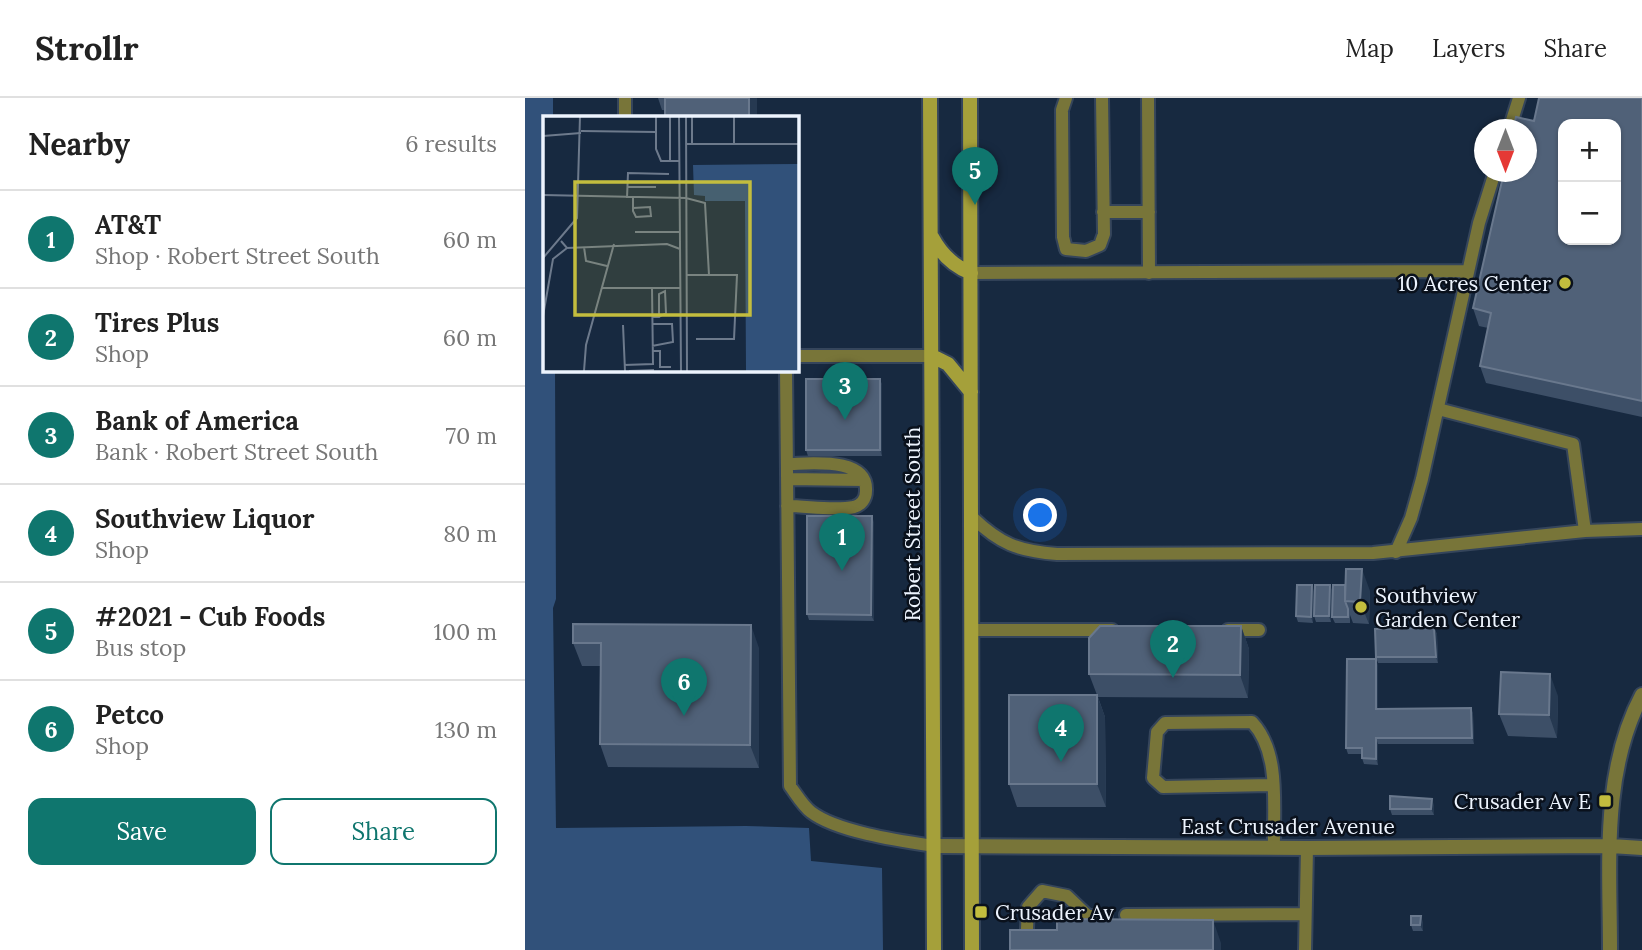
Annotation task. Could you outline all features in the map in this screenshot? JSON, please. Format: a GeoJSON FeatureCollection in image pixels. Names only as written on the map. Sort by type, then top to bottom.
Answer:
{"type":"FeatureCollection","features":[{"type":"Feature","properties":{"kind":"main road","name":"Robert Street South"},"geometry":{"type":"LineString","coordinates":[[930,98],[935,950]]}},
{"type":"Feature","properties":{"kind":"main road"},"geometry":{"type":"LineString","coordinates":[[970,98],[972,950]]}},
{"type":"Feature","properties":{"kind":"main road"},"geometry":{"type":"LineString","coordinates":[[931,236],[946,258],[971,273]]}},
{"type":"Feature","properties":{"kind":"main road"},"geometry":{"type":"LineString","coordinates":[[932,356],[948,364],[971,392]]}},
{"type":"Feature","properties":{"kind":"street"},"geometry":{"type":"LineString","coordinates":[[1610,950],[1611,800],[1630,718],[1642,695]]}},
{"type":"Feature","properties":{"kind":"street","name":"East Crusader Avenue"},"geometry":{"type":"LineString","coordinates":[[934,846],[1642,848]]}},
{"type":"Feature","properties":{"kind":"lane"},"geometry":{"type":"LineString","coordinates":[[625,98],[625,116]]}},
{"type":"Feature","properties":{"kind":"lane"},"geometry":{"type":"LineString","coordinates":[[1066,98],[1062,110],[1063,237],[1066,248],[1086,251],[1100,245],[1104,234],[1102,98]]}},
{"type":"Feature","properties":{"kind":"lane"},"geometry":{"type":"LineString","coordinates":[[1148,98],[1149,272]]}},
{"type":"Feature","properties":{"kind":"lane"},"geometry":{"type":"LineString","coordinates":[[1512,119],[1519,98]]}},
{"type":"Feature","properties":{"kind":"lane"},"geometry":{"type":"LineString","coordinates":[[1396,552],[1411,519],[1479,223],[1492,182]]}},
{"type":"Feature","properties":{"kind":"lane"},"geometry":{"type":"LineString","coordinates":[[1103,212],[1149,212]]}},
{"type":"Feature","properties":{"kind":"lane"},"geometry":{"type":"LineString","coordinates":[[971,273],[1468,271]]}},
{"type":"Feature","properties":{"kind":"lane"},"geometry":{"type":"LineString","coordinates":[[798,356],[932,356]]}},
{"type":"Feature","properties":{"kind":"lane"},"geometry":{"type":"LineString","coordinates":[[786,371],[790,786],[810,812],[842,827],[934,846]]}},
{"type":"Feature","properties":{"kind":"lane"},"geometry":{"type":"LineString","coordinates":[[1438,410],[1573,444],[1585,531]]}},
{"type":"Feature","properties":{"kind":"lane"},"geometry":{"type":"LineString","coordinates":[[787,464],[844,465],[856,471],[864,480],[866,489],[864,500],[855,506],[787,506]]}},
{"type":"Feature","properties":{"kind":"lane"},"geometry":{"type":"LineString","coordinates":[[787,479],[864,480]]}},
{"type":"Feature","properties":{"kind":"lane"},"geometry":{"type":"LineString","coordinates":[[972,517],[1008,545],[1039,553],[1210,555],[1396,552],[1585,531],[1642,529]]}},
{"type":"Feature","properties":{"kind":"lane"},"geometry":{"type":"LineString","coordinates":[[972,630],[1122,630]]}},
{"type":"Feature","properties":{"kind":"lane"},"geometry":{"type":"LineString","coordinates":[[1218,630],[1259,630]]}},
{"type":"Feature","properties":{"kind":"lane"},"geometry":{"type":"LineString","coordinates":[[1272,785],[1163,787],[1153,778],[1157,732],[1165,723],[1252,722],[1263,733],[1272,763],[1274,847]]}},
{"type":"Feature","properties":{"kind":"lane"},"geometry":{"type":"LineString","coordinates":[[1305,950],[1307,848]]}},
{"type":"Feature","properties":{"kind":"lane"},"geometry":{"type":"LineString","coordinates":[[1026,950],[1028,907],[1042,891],[1067,896],[1088,916],[1106,916]]}},
{"type":"Feature","properties":{"kind":"lane"},"geometry":{"type":"LineString","coordinates":[[1126,915],[1305,914]]}},
{"type":"Feature","properties":{"kind":"shaded area"},"geometry":{"type":"Polygon","coordinates":[[[525,98],[553,98],[553,116],[543,116],[543,371],[555,371],[556,599],[553,608],[556,828],[809,828],[811,861],[882,868],[883,950],[525,950],[525,98]]]}},
{"type":"Feature","properties":{"kind":"building"},"geometry":{"type":"Polygon","coordinates":[[[665,98],[749,98],[749,116],[665,116],[665,98]]]}},
{"type":"Feature","properties":{"kind":"building","name":"10 Acres Center"},"geometry":{"type":"Polygon","coordinates":[[[1539,98],[1642,98],[1642,401],[1480,366],[1491,313],[1473,308],[1502,182],[1537,182],[1537,119],[1534,119],[1539,98]]]}},
{"type":"Feature","properties":{"kind":"building"},"geometry":{"type":"Polygon","coordinates":[[[806,379],[880,379],[880,450],[806,450],[806,379]]]}},
{"type":"Feature","properties":{"kind":"building"},"geometry":{"type":"Polygon","coordinates":[[[807,516],[872,516],[871,615],[807,614],[807,516]]]}},
{"type":"Feature","properties":{"kind":"building"},"geometry":{"type":"Polygon","coordinates":[[[1346,569],[1362,569],[1360,602],[1345,601],[1346,569]]]}},
{"type":"Feature","properties":{"kind":"building"},"geometry":{"type":"Polygon","coordinates":[[[1297,585],[1312,585],[1311,617],[1296,616],[1297,585]]]}},
{"type":"Feature","properties":{"kind":"building"},"geometry":{"type":"Polygon","coordinates":[[[1315,585],[1330,585],[1329,616],[1314,616],[1315,585]]]}},
{"type":"Feature","properties":{"kind":"building"},"geometry":{"type":"Polygon","coordinates":[[[1333,585],[1345,585],[1348,617],[1332,617],[1333,585]]]}},
{"type":"Feature","properties":{"kind":"building"},"geometry":{"type":"Polygon","coordinates":[[[573,624],[751,625],[750,745],[600,744],[601,643],[573,643],[573,624]]]}},
{"type":"Feature","properties":{"kind":"building"},"geometry":{"type":"Polygon","coordinates":[[[1100,626],[1241,626],[1240,675],[1089,674],[1089,638],[1100,626]]]}},
{"type":"Feature","properties":{"kind":"building"},"geometry":{"type":"Polygon","coordinates":[[[1434,628],[1436,657],[1376,657],[1375,629],[1434,628]]]}},
{"type":"Feature","properties":{"kind":"building"},"geometry":{"type":"Polygon","coordinates":[[[1347,659],[1376,659],[1376,709],[1471,708],[1472,738],[1376,738],[1376,759],[1362,758],[1362,748],[1346,748],[1347,659]]]}},
{"type":"Feature","properties":{"kind":"building"},"geometry":{"type":"Polygon","coordinates":[[[1501,672],[1550,674],[1549,715],[1499,714],[1501,672]]]}},
{"type":"Feature","properties":{"kind":"building"},"geometry":{"type":"Polygon","coordinates":[[[1009,695],[1097,695],[1097,784],[1009,784],[1009,695]]]}},
{"type":"Feature","properties":{"kind":"building"},"geometry":{"type":"Polygon","coordinates":[[[1390,796],[1432,799],[1431,809],[1390,809],[1390,796]]]}},
{"type":"Feature","properties":{"kind":"building"},"geometry":{"type":"Polygon","coordinates":[[[1411,916],[1421,916],[1420,925],[1411,925],[1411,916]]]}},
{"type":"Feature","properties":{"kind":"building"},"geometry":{"type":"Polygon","coordinates":[[[1057,919],[1213,920],[1213,950],[1010,950],[1010,930],[1057,930],[1057,919]]]}},
{"type":"Feature","properties":{"kind":"place","name":"#2021 - Cub Foods"},"geometry":{"type":"Point","coordinates":[975,205]}},
{"type":"Feature","properties":{"kind":"place","name":"10 Acres Center"},"geometry":{"type":"Point","coordinates":[1565,283]}},
{"type":"Feature","properties":{"kind":"place","name":"Bank of America"},"geometry":{"type":"Point","coordinates":[845,420]}},
{"type":"Feature","properties":{"kind":"place","name":"AT&T"},"geometry":{"type":"Point","coordinates":[842,571]}},
{"type":"Feature","properties":{"kind":"place","name":"Southview Garden Center"},"geometry":{"type":"Point","coordinates":[1361,607]}},
{"type":"Feature","properties":{"kind":"place","name":"Tires Plus"},"geometry":{"type":"Point","coordinates":[1173,678]}},
{"type":"Feature","properties":{"kind":"place","name":"Petco"},"geometry":{"type":"Point","coordinates":[684,716]}},
{"type":"Feature","properties":{"kind":"place","name":"Southview Liquor"},"geometry":{"type":"Point","coordinates":[1061,762]}},
{"type":"Feature","properties":{"kind":"place","name":"Crusader Av E"},"geometry":{"type":"Point","coordinates":[1605,801]}},
{"type":"Feature","properties":{"kind":"place","name":"Crusader Av"},"geometry":{"type":"Point","coordinates":[981,912]}}]}
